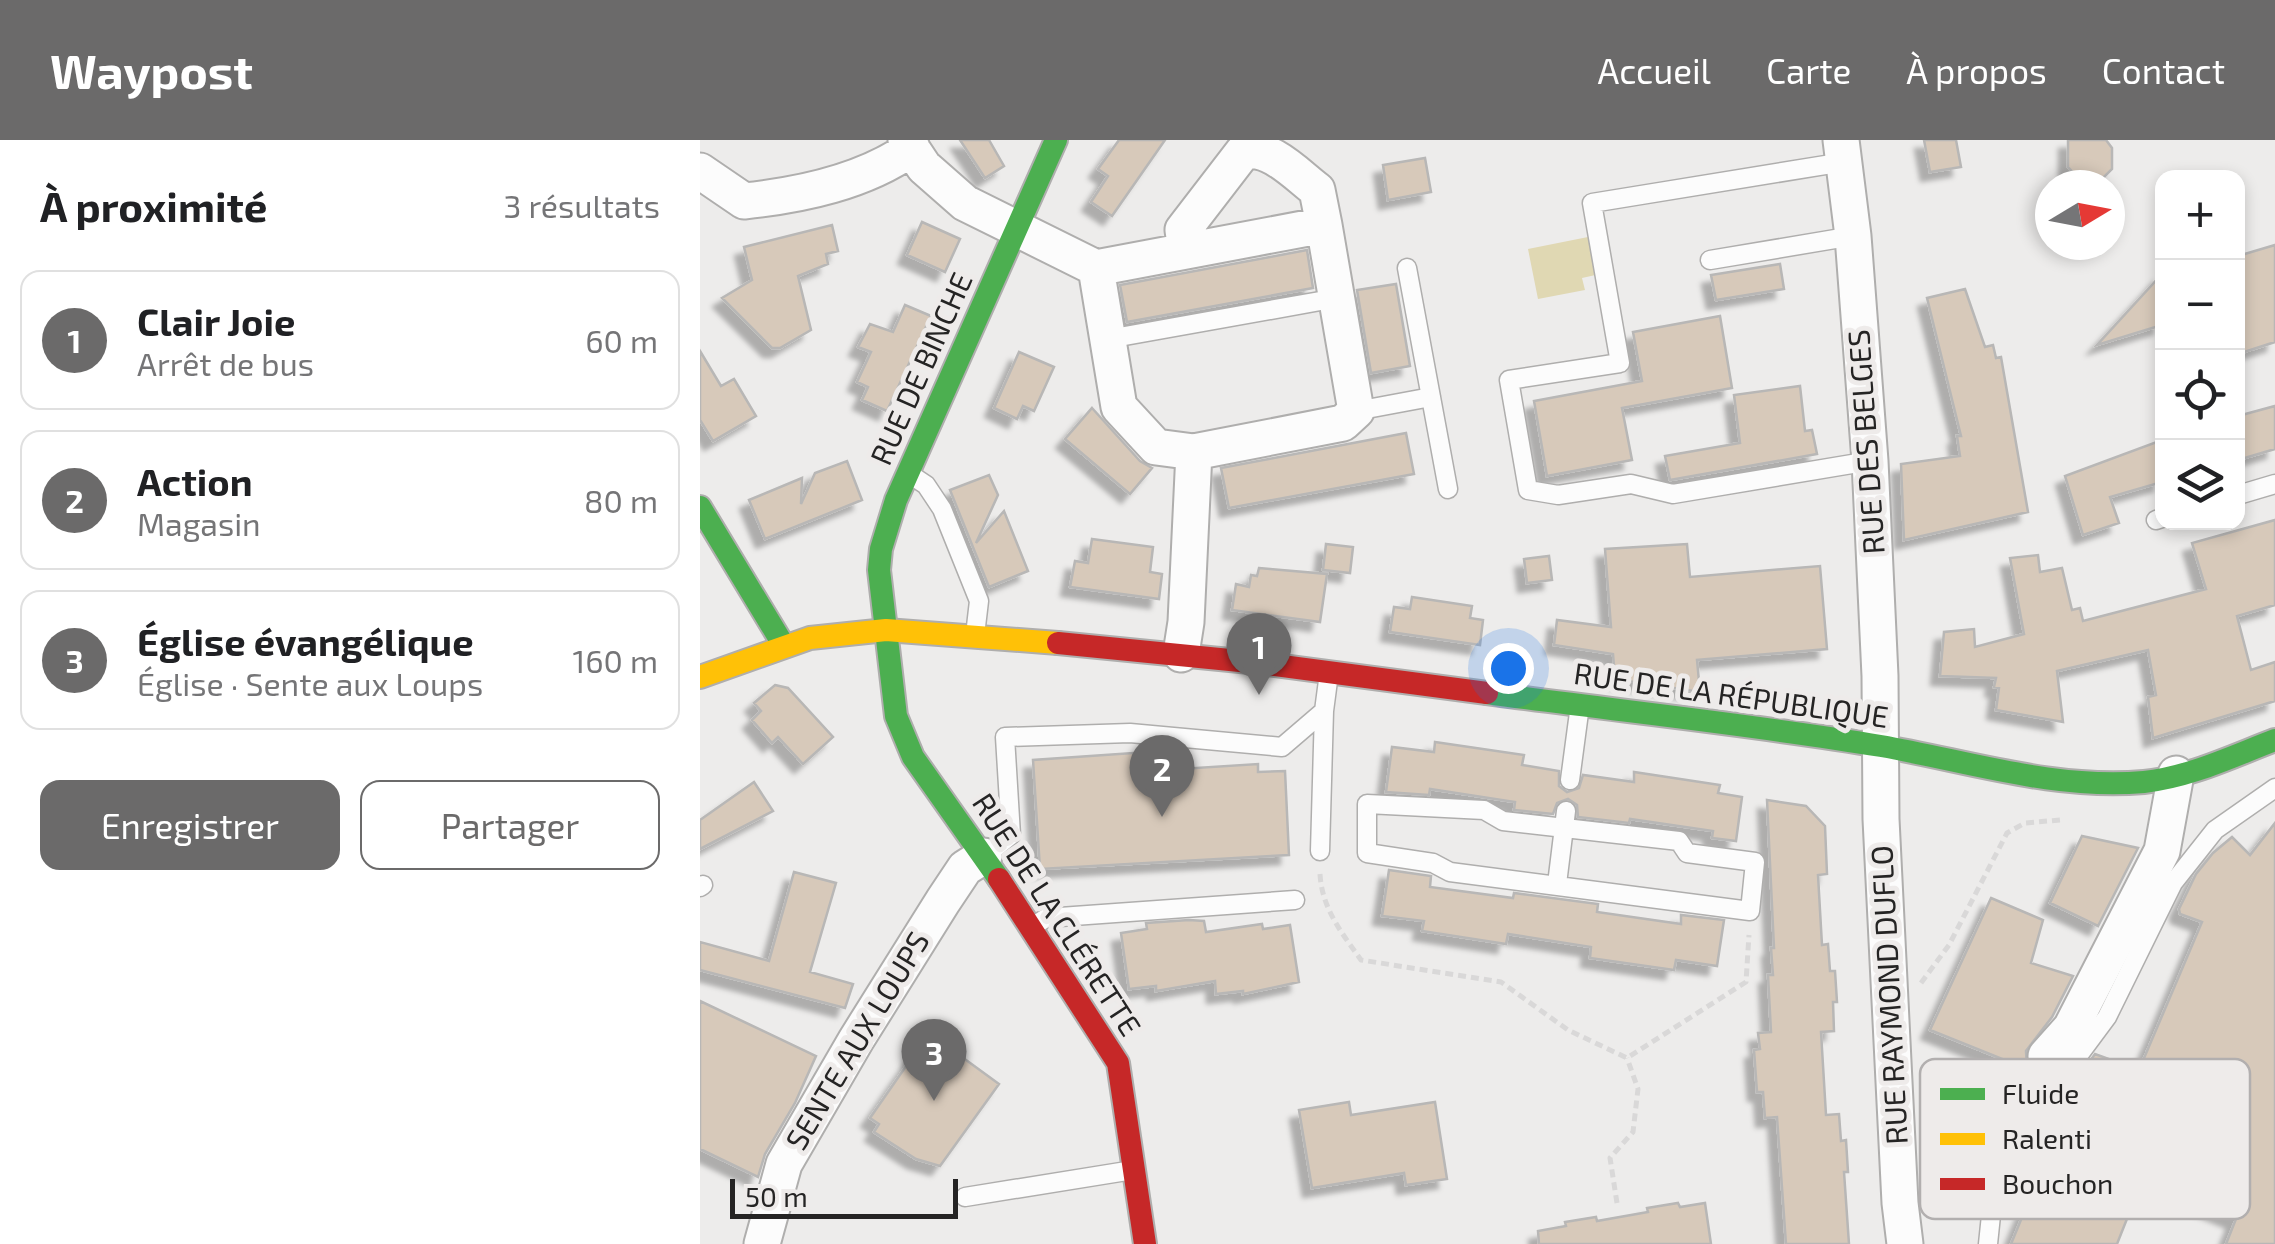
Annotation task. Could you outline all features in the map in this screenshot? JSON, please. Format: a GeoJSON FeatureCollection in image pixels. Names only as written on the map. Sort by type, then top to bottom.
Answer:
{"type":"FeatureCollection","features":[{"type":"Feature","properties":{"kind":"street","name":"RUE DE BINCHE"},"geometry":{"type":"LineString","coordinates":[[886,630],[880,596],[881,549],[908,472],[1056,140]]}},
{"type":"Feature","properties":{"kind":"street"},"geometry":{"type":"LineString","coordinates":[[700,171],[744,202],[782,197],[882,169],[909,144],[924,167],[966,203],[1096,268],[1324,225]]}},
{"type":"Feature","properties":{"kind":"street"},"geometry":{"type":"LineString","coordinates":[[1096,268],[1119,407],[1156,448],[1194,452],[1343,422],[1356,410],[1317,190],[1267,153],[1254,148],[1243,152],[1184,230],[1186,251]]}},
{"type":"Feature","properties":{"kind":"street","name":"RUE DES BELGES"},"geometry":{"type":"LineString","coordinates":[[1842,151],[1853,236],[1870,461],[1882,746]]}},
{"type":"Feature","properties":{"kind":"street"},"geometry":{"type":"LineString","coordinates":[[1181,654],[1194,452]]}},
{"type":"Feature","properties":{"kind":"street"},"geometry":{"type":"LineString","coordinates":[[700,506],[784,646]]}},
{"type":"Feature","properties":{"kind":"street","name":"RUE DE LA RÉPUBLIQUE"},"geometry":{"type":"LineString","coordinates":[[700,677],[810,638],[886,630],[1181,654],[1329,672],[1882,746],[1966,764],[2089,781],[2144,782],[2275,740]]}},
{"type":"Feature","properties":{"kind":"street","name":"RUE DE LA CLÉRETTE"},"geometry":{"type":"LineString","coordinates":[[886,630],[896,716],[902,735],[1118,1063],[1145,1244]]}},
{"type":"Feature","properties":{"kind":"street","name":"RUE RAYMOND DUFLO"},"geometry":{"type":"LineString","coordinates":[[1882,746],[1881,820],[1905,1244]]}},
{"type":"Feature","properties":{"kind":"street"},"geometry":{"type":"LineString","coordinates":[[2046,1056],[2071,1028],[2162,852],[2176,774]]}},
{"type":"Feature","properties":{"kind":"street","name":"SENTE AUX LOUPS"},"geometry":{"type":"LineString","coordinates":[[762,1244],[784,1164],[943,901],[965,868],[984,856]]}},
{"type":"Feature","properties":{"kind":"lane"},"geometry":{"type":"LineString","coordinates":[[1842,151],[1592,203],[1620,363],[1509,380],[1528,490],[1558,494],[1631,484],[1674,494],[1870,461]]}},
{"type":"Feature","properties":{"kind":"lane"},"geometry":{"type":"LineString","coordinates":[[1710,260],[1853,236]]}},
{"type":"Feature","properties":{"kind":"lane"},"geometry":{"type":"LineString","coordinates":[[1407,268],[1448,489]]}},
{"type":"Feature","properties":{"kind":"lane"},"geometry":{"type":"LineString","coordinates":[[1108,339],[1337,298]]}},
{"type":"Feature","properties":{"kind":"lane"},"geometry":{"type":"LineString","coordinates":[[1356,410],[1431,397]]}},
{"type":"Feature","properties":{"kind":"lane"},"geometry":{"type":"LineString","coordinates":[[908,472],[926,485],[942,509],[978,601],[975,635]]}},
{"type":"Feature","properties":{"kind":"lane"},"geometry":{"type":"LineString","coordinates":[[2245,494],[2275,484]]}},
{"type":"Feature","properties":{"kind":"lane"},"geometry":{"type":"LineString","coordinates":[[1320,851],[1324,711],[1329,672]]}},
{"type":"Feature","properties":{"kind":"lane"},"geometry":{"type":"LineString","coordinates":[[1570,780],[1580,705]]}},
{"type":"Feature","properties":{"kind":"lane"},"geometry":{"type":"LineString","coordinates":[[984,856],[1011,835],[1005,738],[1130,734],[1282,747],[1324,711]]}},
{"type":"Feature","properties":{"kind":"lane"},"geometry":{"type":"LineString","coordinates":[[2076,1059],[2107,1017],[2173,884],[2215,830],[2275,788]]}},
{"type":"Feature","properties":{"kind":"lane"},"geometry":{"type":"LineString","coordinates":[[1367,804],[1484,810],[1503,820],[1565,820],[1679,841],[1687,853],[1755,862],[1750,911],[1450,872],[1434,863],[1366,853],[1367,804]]}},
{"type":"Feature","properties":{"kind":"lane"},"geometry":{"type":"LineString","coordinates":[[1557,884],[1565,820]]}},
{"type":"Feature","properties":{"kind":"lane"},"geometry":{"type":"LineString","coordinates":[[1031,928],[1046,918],[1296,900]]}},
{"type":"Feature","properties":{"kind":"lane"},"geometry":{"type":"LineString","coordinates":[[965,1198],[1134,1170]]}},
{"type":"Feature","properties":{"kind":"lane"},"geometry":{"type":"LineString","coordinates":[[1988,1244],[1991,1219]]}},
{"type":"Feature","properties":{"kind":"path"},"geometry":{"type":"LineString","coordinates":[[1892,1011],[1913,993],[1941,958],[2007,833],[2025,824],[2069,820]]}},
{"type":"Feature","properties":{"kind":"path"},"geometry":{"type":"LineString","coordinates":[[1320,851],[1321,887],[1330,916],[1361,960],[1501,982],[1568,1030],[1627,1058],[1638,1090],[1633,1132],[1610,1158],[1617,1203]]}},
{"type":"Feature","properties":{"kind":"path"},"geometry":{"type":"LineString","coordinates":[[1627,1058],[1746,982],[1750,911]]}},
{"type":"Feature","properties":{"kind":"shaded area"},"geometry":{"type":"Polygon","coordinates":[[[1593,236],[1600,274],[1582,278],[1585,290],[1538,299],[1528,249],[1593,236]]]}},
{"type":"Feature","properties":{"kind":"building"},"geometry":{"type":"Polygon","coordinates":[[[960,140],[989,140],[1004,166],[985,178],[960,140]]]}},
{"type":"Feature","properties":{"kind":"building"},"geometry":{"type":"Polygon","coordinates":[[[1119,140],[1165,140],[1112,216],[1091,202],[1108,176],[1098,169],[1119,140]]]}},
{"type":"Feature","properties":{"kind":"building"},"geometry":{"type":"Polygon","coordinates":[[[1924,140],[1956,140],[1961,167],[1930,172],[1924,140]]]}},
{"type":"Feature","properties":{"kind":"building"},"geometry":{"type":"Polygon","coordinates":[[[2068,140],[2106,140],[2112,148],[2111,170],[2068,167],[2068,140]]]}},
{"type":"Feature","properties":{"kind":"building"},"geometry":{"type":"Polygon","coordinates":[[[1425,158],[1431,192],[1388,200],[1383,165],[1425,158]]]}},
{"type":"Feature","properties":{"kind":"building"},"geometry":{"type":"Polygon","coordinates":[[[922,222],[960,239],[945,272],[907,255],[922,222]]]}},
{"type":"Feature","properties":{"kind":"building"},"geometry":{"type":"Polygon","coordinates":[[[832,225],[838,251],[826,254],[828,264],[798,276],[811,330],[780,348],[772,348],[722,298],[752,280],[744,247],[832,225]]]}},
{"type":"Feature","properties":{"kind":"building"},"geometry":{"type":"Polygon","coordinates":[[[2275,245],[2275,342],[2245,352],[2245,260],[2245,254],[2275,245]]]}},
{"type":"Feature","properties":{"kind":"building"},"geometry":{"type":"Polygon","coordinates":[[[1307,250],[1313,288],[1127,322],[1120,285],[1307,250]]]}},
{"type":"Feature","properties":{"kind":"building"},"geometry":{"type":"Polygon","coordinates":[[[1780,264],[1784,289],[1716,300],[1711,275],[1780,264]]]}},
{"type":"Feature","properties":{"kind":"building"},"geometry":{"type":"Polygon","coordinates":[[[2155,282],[2155,327],[2097,345],[2155,282]]]}},
{"type":"Feature","properties":{"kind":"building"},"geometry":{"type":"Polygon","coordinates":[[[1396,284],[1410,366],[1371,373],[1357,290],[1396,284]]]}},
{"type":"Feature","properties":{"kind":"building"},"geometry":{"type":"Polygon","coordinates":[[[1965,289],[1985,347],[1993,345],[1996,358],[2001,357],[2028,512],[1904,540],[1901,464],[1960,456],[1957,436],[1961,436],[1927,298],[1965,289]]]}},
{"type":"Feature","properties":{"kind":"building"},"geometry":{"type":"Polygon","coordinates":[[[905,305],[931,316],[887,411],[862,400],[868,387],[857,382],[871,352],[858,347],[870,324],[893,332],[905,305]]]}},
{"type":"Feature","properties":{"kind":"building"},"geometry":{"type":"Polygon","coordinates":[[[1720,316],[1732,388],[1622,408],[1632,460],[1547,476],[1534,401],[1642,381],[1633,332],[1720,316]]]}},
{"type":"Feature","properties":{"kind":"building"},"geometry":{"type":"Polygon","coordinates":[[[700,351],[721,386],[734,379],[756,416],[713,441],[700,420],[700,351]]]}},
{"type":"Feature","properties":{"kind":"building"},"geometry":{"type":"Polygon","coordinates":[[[1019,352],[1054,367],[1034,411],[1023,406],[1017,419],[994,408],[1019,352]]]}},
{"type":"Feature","properties":{"kind":"building"},"geometry":{"type":"Polygon","coordinates":[[[1800,386],[1805,431],[1812,430],[1817,454],[1670,480],[1665,456],[1740,443],[1734,395],[1800,386]]]}},
{"type":"Feature","properties":{"kind":"building"},"geometry":{"type":"Polygon","coordinates":[[[2275,406],[2275,449],[2245,458],[2245,414],[2275,406]]]}},
{"type":"Feature","properties":{"kind":"building"},"geometry":{"type":"Polygon","coordinates":[[[1092,408],[1140,461],[1152,468],[1130,494],[1065,439],[1092,408]]]}},
{"type":"Feature","properties":{"kind":"building"},"geometry":{"type":"Polygon","coordinates":[[[1406,433],[1414,474],[1229,508],[1221,468],[1406,433]]]}},
{"type":"Feature","properties":{"kind":"building"},"geometry":{"type":"Polygon","coordinates":[[[2155,443],[2155,484],[2110,497],[2119,523],[2083,535],[2065,476],[2155,443]]]}},
{"type":"Feature","properties":{"kind":"building"},"geometry":{"type":"Polygon","coordinates":[[[847,461],[862,500],[765,539],[749,500],[802,478],[801,504],[815,473],[847,461]]]}},
{"type":"Feature","properties":{"kind":"building"},"geometry":{"type":"Polygon","coordinates":[[[989,475],[998,495],[976,543],[1004,511],[1028,571],[989,587],[950,490],[989,475]]]}},
{"type":"Feature","properties":{"kind":"building"},"geometry":{"type":"Polygon","coordinates":[[[2275,520],[2275,605],[2237,616],[2251,670],[2275,662],[2275,701],[2153,738],[2148,697],[2156,695],[2148,650],[2057,671],[2063,722],[1996,710],[1996,678],[1940,676],[1944,632],[1974,629],[1975,647],[2024,634],[2010,558],[2038,555],[2040,572],[2062,568],[2072,610],[2080,608],[2083,621],[2206,589],[2192,543],[2275,520]]]}},
{"type":"Feature","properties":{"kind":"building"},"geometry":{"type":"Polygon","coordinates":[[[1092,539],[1153,547],[1150,572],[1162,574],[1159,599],[1070,587],[1075,561],[1088,563],[1092,539]]]}},
{"type":"Feature","properties":{"kind":"building"},"geometry":{"type":"Polygon","coordinates":[[[1326,544],[1353,547],[1350,573],[1323,570],[1326,544]]]}},
{"type":"Feature","properties":{"kind":"building"},"geometry":{"type":"Polygon","coordinates":[[[1687,544],[1690,577],[1820,566],[1827,649],[1697,660],[1700,692],[1615,679],[1613,654],[1554,645],[1557,620],[1611,627],[1605,549],[1687,544]]]}},
{"type":"Feature","properties":{"kind":"building"},"geometry":{"type":"Polygon","coordinates":[[[1549,556],[1552,580],[1527,583],[1524,559],[1549,556]]]}},
{"type":"Feature","properties":{"kind":"building"},"geometry":{"type":"Polygon","coordinates":[[[1259,568],[1327,574],[1320,622],[1232,610],[1236,584],[1249,587],[1251,575],[1257,576],[1259,568]]]}},
{"type":"Feature","properties":{"kind":"building"},"geometry":{"type":"Polygon","coordinates":[[[1412,597],[1472,606],[1470,618],[1483,620],[1480,645],[1390,632],[1394,607],[1410,609],[1412,597]]]}},
{"type":"Feature","properties":{"kind":"building"},"geometry":{"type":"Polygon","coordinates":[[[775,685],[788,688],[833,737],[803,764],[778,737],[772,743],[752,720],[761,711],[754,703],[775,685]]]}},
{"type":"Feature","properties":{"kind":"building"},"geometry":{"type":"Polygon","coordinates":[[[1435,742],[1524,755],[1522,765],[1559,771],[1559,786],[1567,792],[1579,788],[1583,775],[1634,782],[1634,772],[1720,785],[1718,793],[1742,797],[1736,841],[1712,838],[1713,831],[1630,819],[1629,823],[1578,817],[1577,805],[1568,799],[1557,803],[1553,814],[1514,810],[1515,802],[1430,789],[1429,795],[1386,792],[1392,747],[1434,752],[1435,742]]]}},
{"type":"Feature","properties":{"kind":"building"},"geometry":{"type":"Polygon","coordinates":[[[1147,752],[1149,771],[1258,764],[1258,772],[1285,771],[1289,855],[1040,869],[1033,760],[1147,752]]]}},
{"type":"Feature","properties":{"kind":"building"},"geometry":{"type":"Polygon","coordinates":[[[754,782],[773,811],[700,849],[700,820],[754,782]]]}},
{"type":"Feature","properties":{"kind":"building"},"geometry":{"type":"Polygon","coordinates":[[[1767,800],[1806,806],[1825,826],[1827,874],[1818,875],[1822,945],[1828,944],[1837,1002],[1833,1002],[1834,1031],[1821,1032],[1826,1115],[1839,1114],[1841,1141],[1846,1140],[1849,1244],[1786,1244],[1777,1117],[1765,1118],[1763,1092],[1757,1092],[1754,1050],[1760,1049],[1758,1033],[1771,1032],[1768,975],[1773,975],[1774,948],[1767,800]]]}},
{"type":"Feature","properties":{"kind":"building"},"geometry":{"type":"Polygon","coordinates":[[[2275,823],[2275,1244],[2226,1244],[2236,1219],[2250,1219],[2250,1059],[2144,1059],[2202,922],[2180,914],[2179,909],[2196,874],[2232,837],[2250,855],[2275,823]]]}},
{"type":"Feature","properties":{"kind":"building"},"geometry":{"type":"Polygon","coordinates":[[[2082,836],[2138,848],[2098,926],[2050,903],[2082,836]]]}},
{"type":"Feature","properties":{"kind":"building"},"geometry":{"type":"Polygon","coordinates":[[[1389,870],[1431,876],[1430,887],[1598,904],[1597,912],[1681,924],[1681,915],[1724,920],[1717,966],[1676,960],[1674,970],[1590,958],[1591,947],[1508,934],[1506,944],[1422,931],[1424,921],[1382,916],[1389,870]]]}},
{"type":"Feature","properties":{"kind":"building"},"geometry":{"type":"Polygon","coordinates":[[[794,872],[836,883],[810,972],[853,984],[845,1008],[700,970],[700,942],[769,961],[794,872]]]}},
{"type":"Feature","properties":{"kind":"building"},"geometry":{"type":"Polygon","coordinates":[[[1991,898],[2043,920],[2031,963],[2073,976],[2052,1017],[2026,1051],[2026,1059],[2002,1059],[1930,1030],[1991,898]]]}},
{"type":"Feature","properties":{"kind":"building"},"geometry":{"type":"Polygon","coordinates":[[[1204,921],[1206,932],[1262,924],[1263,929],[1290,925],[1299,982],[1243,994],[1216,994],[1215,981],[1156,991],[1156,986],[1129,989],[1121,933],[1147,929],[1146,923],[1204,921]]]}},
{"type":"Feature","properties":{"kind":"building"},"geometry":{"type":"Polygon","coordinates":[[[700,1001],[816,1056],[795,1103],[765,1154],[758,1177],[700,1149],[700,1001]]]}},
{"type":"Feature","properties":{"kind":"building"},"geometry":{"type":"Polygon","coordinates":[[[929,1033],[999,1084],[940,1166],[916,1159],[874,1132],[879,1124],[870,1118],[929,1033]]]}},
{"type":"Feature","properties":{"kind":"building"},"geometry":{"type":"Polygon","coordinates":[[[1349,1102],[1351,1115],[1435,1102],[1447,1179],[1406,1185],[1404,1173],[1312,1188],[1299,1110],[1349,1102]]]}},
{"type":"Feature","properties":{"kind":"building"},"geometry":{"type":"Polygon","coordinates":[[[1678,1203],[1680,1207],[1705,1203],[1711,1244],[1539,1244],[1538,1231],[1566,1226],[1565,1222],[1596,1217],[1597,1221],[1678,1203]]]}},
{"type":"Feature","properties":{"kind":"building"},"geometry":{"type":"Polygon","coordinates":[[[2021,1219],[2127,1219],[2117,1244],[2011,1244],[2021,1219]]]}},
{"type":"Feature","properties":{"kind":"traffic: fast"},"geometry":{"type":"LineString","coordinates":[[999,879],[913,757],[896,716],[879,570],[881,549],[896,500],[1056,140]]}},
{"type":"Feature","properties":{"kind":"traffic: fast"},"geometry":{"type":"LineString","coordinates":[[700,507],[784,646]]}},
{"type":"Feature","properties":{"kind":"traffic: fast"},"geometry":{"type":"LineString","coordinates":[[1487,693],[1832,738],[2077,782],[2144,782],[2178,776],[2275,740]]}},
{"type":"Feature","properties":{"kind":"traffic: slow"},"geometry":{"type":"LineString","coordinates":[[700,677],[810,638],[886,630],[1058,643]]}},
{"type":"Feature","properties":{"kind":"traffic: jam"},"geometry":{"type":"LineString","coordinates":[[1058,643],[1260,663],[1487,693]]}},
{"type":"Feature","properties":{"kind":"traffic: jam"},"geometry":{"type":"LineString","coordinates":[[999,879],[1118,1063],[1145,1244]]}},
{"type":"Feature","properties":{"kind":"place","name":"Clair Joie"},"geometry":{"type":"Point","coordinates":[1259,695]}},
{"type":"Feature","properties":{"kind":"place","name":"Action"},"geometry":{"type":"Point","coordinates":[1162,817]}},
{"type":"Feature","properties":{"kind":"place","name":"Église évangélique"},"geometry":{"type":"Point","coordinates":[934,1101]}}]}
